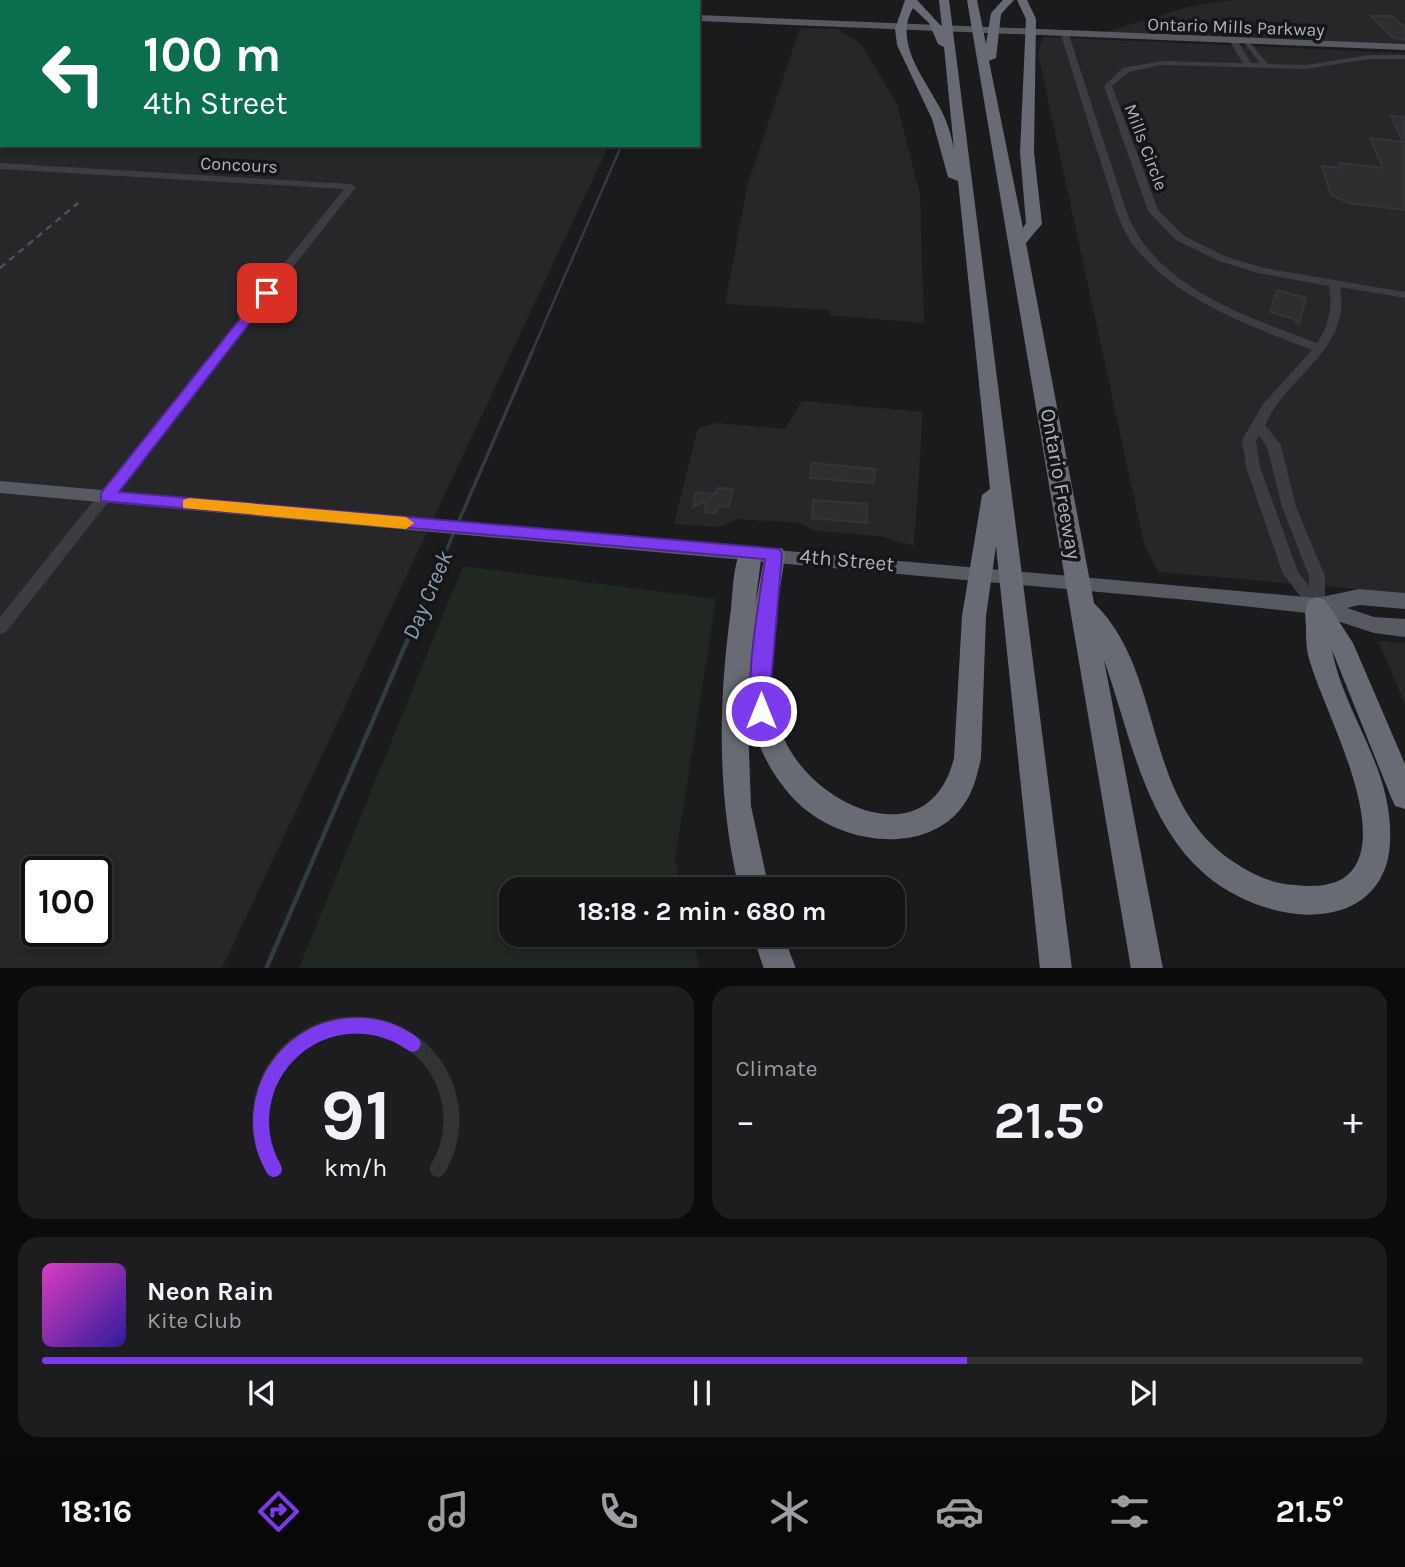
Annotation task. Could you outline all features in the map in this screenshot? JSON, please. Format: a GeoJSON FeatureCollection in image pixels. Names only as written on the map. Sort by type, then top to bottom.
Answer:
{"type":"FeatureCollection","features":[{"type":"Feature","properties":{"kind":"highway"},"geometry":{"type":"LineString","coordinates":[[942,28],[911,0],[901,19],[900,39],[939,120],[971,222]]}},
{"type":"Feature","properties":{"kind":"highway"},"geometry":{"type":"LineString","coordinates":[[762,553],[761,711],[782,760],[796,781],[816,802],[848,820],[867,825],[910,824],[942,811],[956,794],[966,769],[974,618],[995,537],[997,466],[952,58],[942,28],[944,0]]}},
{"type":"Feature","properties":{"kind":"highway","name":"Ontario Freeway"},"geometry":{"type":"LineString","coordinates":[[972,0],[1082,602],[1093,631]]}},
{"type":"Feature","properties":{"kind":"highway"},"geometry":{"type":"LineString","coordinates":[[987,76],[993,23],[996,13],[1009,0]]}},
{"type":"Feature","properties":{"kind":"highway"},"geometry":{"type":"LineString","coordinates":[[1018,243],[1034,224],[1027,152],[1031,19],[1022,0]]}},
{"type":"Feature","properties":{"kind":"highway"},"geometry":{"type":"LineString","coordinates":[[995,537],[1015,620],[1056,968]]}},
{"type":"Feature","properties":{"kind":"highway"},"geometry":{"type":"LineString","coordinates":[[751,877],[741,834],[732,744],[733,702],[762,553]]}},
{"type":"Feature","properties":{"kind":"highway"},"geometry":{"type":"LineString","coordinates":[[1093,631],[1116,657],[1160,786],[1182,835],[1206,859],[1233,879],[1286,900],[1322,901],[1359,887],[1372,867],[1376,841],[1372,798],[1320,654],[1317,606]]}},
{"type":"Feature","properties":{"kind":"highway"},"geometry":{"type":"LineString","coordinates":[[1317,606],[1342,643],[1405,797]]}},
{"type":"Feature","properties":{"kind":"highway"},"geometry":{"type":"LineString","coordinates":[[1093,631],[1147,968]]}},
{"type":"Feature","properties":{"kind":"highway"},"geometry":{"type":"LineString","coordinates":[[772,947],[780,968]]}},
{"type":"Feature","properties":{"kind":"main road","name":"Ontario Mills Parkway"},"geometry":{"type":"LineString","coordinates":[[700,18],[1405,49]]}},
{"type":"Feature","properties":{"kind":"main road","name":"4th Street"},"geometry":{"type":"LineString","coordinates":[[0,487],[762,553],[1317,606],[1374,625],[1405,628]]}},
{"type":"Feature","properties":{"kind":"main road","name":"4th Street"},"geometry":{"type":"LineString","coordinates":[[1317,606],[1359,597],[1405,601]]}},
{"type":"Feature","properties":{"kind":"street"},"geometry":{"type":"LineString","coordinates":[[1065,35],[1124,218],[1136,241],[1172,276],[1218,305],[1318,348]]}},
{"type":"Feature","properties":{"kind":"street"},"geometry":{"type":"LineString","coordinates":[[1241,42],[1248,65]]}},
{"type":"Feature","properties":{"kind":"street"},"geometry":{"type":"LineString","coordinates":[[1241,42],[1266,66]]}},
{"type":"Feature","properties":{"kind":"street","name":"Mills Circle"},"geometry":{"type":"LineString","coordinates":[[1405,57],[1369,57],[1306,67],[1171,63],[1143,65],[1116,76],[1109,82],[1108,93],[1153,211],[1172,233],[1200,250],[1234,263],[1405,295]]}},
{"type":"Feature","properties":{"kind":"street","name":"Concours"},"geometry":{"type":"LineString","coordinates":[[0,166],[351,187],[106,497]]}},
{"type":"Feature","properties":{"kind":"street"},"geometry":{"type":"LineString","coordinates":[[1317,606],[1291,574],[1253,467],[1249,440],[1260,428],[1266,410],[1318,348],[1337,319],[1339,297],[1334,283]]}},
{"type":"Feature","properties":{"kind":"street"},"geometry":{"type":"LineString","coordinates":[[1260,428],[1275,445],[1282,485],[1317,576],[1317,606]]}},
{"type":"Feature","properties":{"kind":"street"},"geometry":{"type":"LineString","coordinates":[[0,628],[106,497]]}},
{"type":"Feature","properties":{"kind":"shaded area"},"geometry":{"type":"Polygon","coordinates":[[[1232,0],[1405,0],[1405,44],[1105,32],[1188,7],[1232,0]]]}},
{"type":"Feature","properties":{"kind":"shaded area"},"geometry":{"type":"Polygon","coordinates":[[[800,28],[838,29],[861,44],[897,104],[920,194],[924,323],[829,315],[829,310],[725,304],[748,183],[800,28]]]}},
{"type":"Feature","properties":{"kind":"shaded area"},"geometry":{"type":"Polygon","coordinates":[[[1043,37],[1405,53],[1405,593],[1158,572],[1144,544],[1038,54],[1043,37]]]}},
{"type":"Feature","properties":{"kind":"shaded area"},"geometry":{"type":"Polygon","coordinates":[[[0,147],[608,147],[222,968],[0,968],[0,147]]]}},
{"type":"Feature","properties":{"kind":"shaded area"},"geometry":{"type":"Polygon","coordinates":[[[802,401],[923,412],[914,546],[880,536],[815,531],[800,523],[737,519],[720,527],[674,524],[698,428],[715,423],[785,429],[802,401]]]}},
{"type":"Feature","properties":{"kind":"shaded area"},"geometry":{"type":"Polygon","coordinates":[[[463,566],[716,599],[675,860],[679,877],[499,877],[499,947],[695,947],[700,968],[299,968],[463,566]]]}},
{"type":"Feature","properties":{"kind":"shaded area"},"geometry":{"type":"Polygon","coordinates":[[[1378,641],[1405,643],[1405,704],[1378,641]]]}},
{"type":"Feature","properties":{"kind":"building"},"geometry":{"type":"Polygon","coordinates":[[[1371,16],[1391,16],[1405,27],[1405,40],[1392,37],[1371,16]]]}},
{"type":"Feature","properties":{"kind":"building"},"geometry":{"type":"Polygon","coordinates":[[[1391,116],[1405,117],[1405,210],[1349,203],[1331,195],[1322,166],[1341,168],[1339,163],[1383,168],[1370,138],[1403,142],[1391,116]]]}},
{"type":"Feature","properties":{"kind":"building"},"geometry":{"type":"Polygon","coordinates":[[[1277,290],[1306,298],[1299,324],[1292,318],[1270,312],[1277,290]]]}},
{"type":"Feature","properties":{"kind":"building"},"geometry":{"type":"Polygon","coordinates":[[[812,463],[875,469],[874,483],[810,478],[812,463]]]}},
{"type":"Feature","properties":{"kind":"building"},"geometry":{"type":"Polygon","coordinates":[[[717,488],[733,489],[729,507],[718,506],[716,513],[705,512],[707,500],[693,507],[696,492],[716,494],[717,488]]]}},
{"type":"Feature","properties":{"kind":"building"},"geometry":{"type":"Polygon","coordinates":[[[813,500],[867,504],[867,523],[812,518],[813,500]]]}},
{"type":"Feature","properties":{"kind":"waterway","name":"Day Creek"},"geometry":{"type":"LineString","coordinates":[[619,151],[621,147]]}},
{"type":"Feature","properties":{"kind":"waterway","name":"Day Creek"},"geometry":{"type":"LineString","coordinates":[[531,354],[619,151]]}},
{"type":"Feature","properties":{"kind":"waterway","name":"Day Creek"},"geometry":{"type":"LineString","coordinates":[[458,523],[532,352]]}},
{"type":"Feature","properties":{"kind":"waterway","name":"Day Creek"},"geometry":{"type":"LineString","coordinates":[[417,619],[455,530]]}},
{"type":"Feature","properties":{"kind":"waterway","name":"Day Creek"},"geometry":{"type":"LineString","coordinates":[[266,968],[417,618]]}},
{"type":"Feature","properties":{"kind":"railway"},"geometry":{"type":"LineString","coordinates":[[0,268],[78,203]]}},
{"type":"Feature","properties":{"kind":"slow traffic"},"geometry":{"type":"LineString","coordinates":[[189,504],[406,523]]}},
{"type":"Feature","properties":{"kind":"route"},"geometry":{"type":"LineString","coordinates":[[267,293],[106,497],[774,554],[761,679],[761,711]]}}]}
